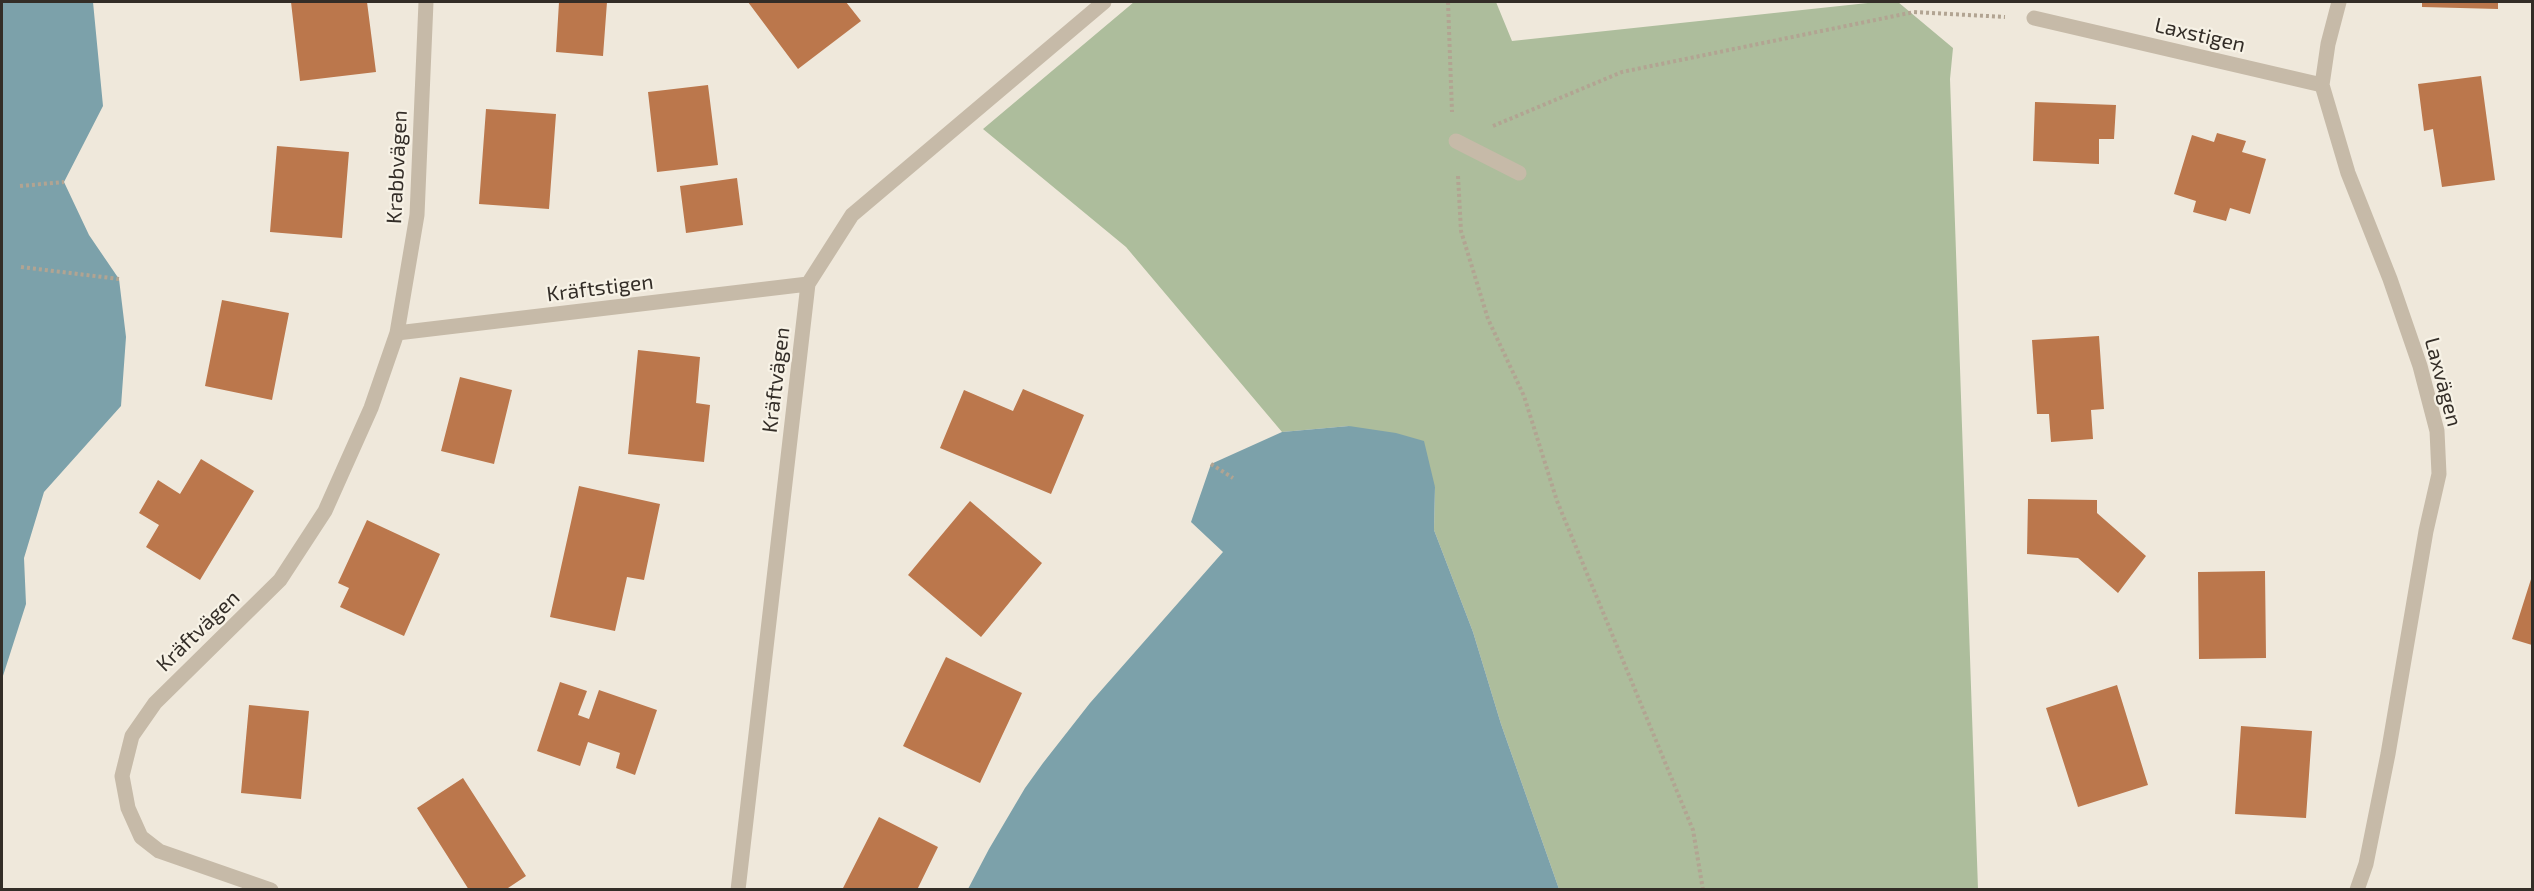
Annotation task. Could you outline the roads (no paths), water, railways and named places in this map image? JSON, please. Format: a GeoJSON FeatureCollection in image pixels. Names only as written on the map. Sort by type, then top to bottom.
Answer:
{"type":"FeatureCollection","features":[{"type":"Feature","properties":{"kind":"street","name":"Krabbvägen"},"geometry":{"type":"LineString","coordinates":[[397,333],[417,215],[426,2]]}},
{"type":"Feature","properties":{"kind":"street","name":"Kräftvägen"},"geometry":{"type":"LineString","coordinates":[[738,890],[808,284],[852,215],[1104,2]]}},
{"type":"Feature","properties":{"kind":"street","name":"Laxvägen"},"geometry":{"type":"LineString","coordinates":[[2339,2],[2328,44],[2322,85],[2348,173],[2390,279],[2420,366],[2437,431],[2439,474],[2426,531],[2368,853],[2356,890]]}},
{"type":"Feature","properties":{"kind":"street","name":"Laxstigen"},"geometry":{"type":"LineString","coordinates":[[2034,18],[2322,85]]}},
{"type":"Feature","properties":{"kind":"street"},"geometry":{"type":"LineString","coordinates":[[1456,141],[1519,173]]}},
{"type":"Feature","properties":{"kind":"street","name":"Kräftstigen"},"geometry":{"type":"LineString","coordinates":[[397,333],[808,284]]}},
{"type":"Feature","properties":{"kind":"street","name":"Kräftvägen"},"geometry":{"type":"LineString","coordinates":[[272,890],[159,851],[141,837],[128,808],[122,776],[132,736],[155,703],[280,580],[325,511],[371,408],[397,333]]}},
{"type":"Feature","properties":{"kind":"water"},"geometry":{"type":"Polygon","coordinates":[[[2,2],[93,2],[103,106],[64,182],[89,235],[119,279],[126,337],[121,406],[44,492],[24,558],[26,604],[2,679],[2,2]]]}},
{"type":"Feature","properties":{"kind":"water"},"geometry":{"type":"Polygon","coordinates":[[[1349,426],[1396,433],[1424,441],[1435,487],[1434,530],[1473,632],[1501,724],[1559,889],[968,889],[1025,788],[1043,763],[1090,703],[1223,552],[1191,522],[1211,464],[1282,432],[1349,426]]]}}]}
